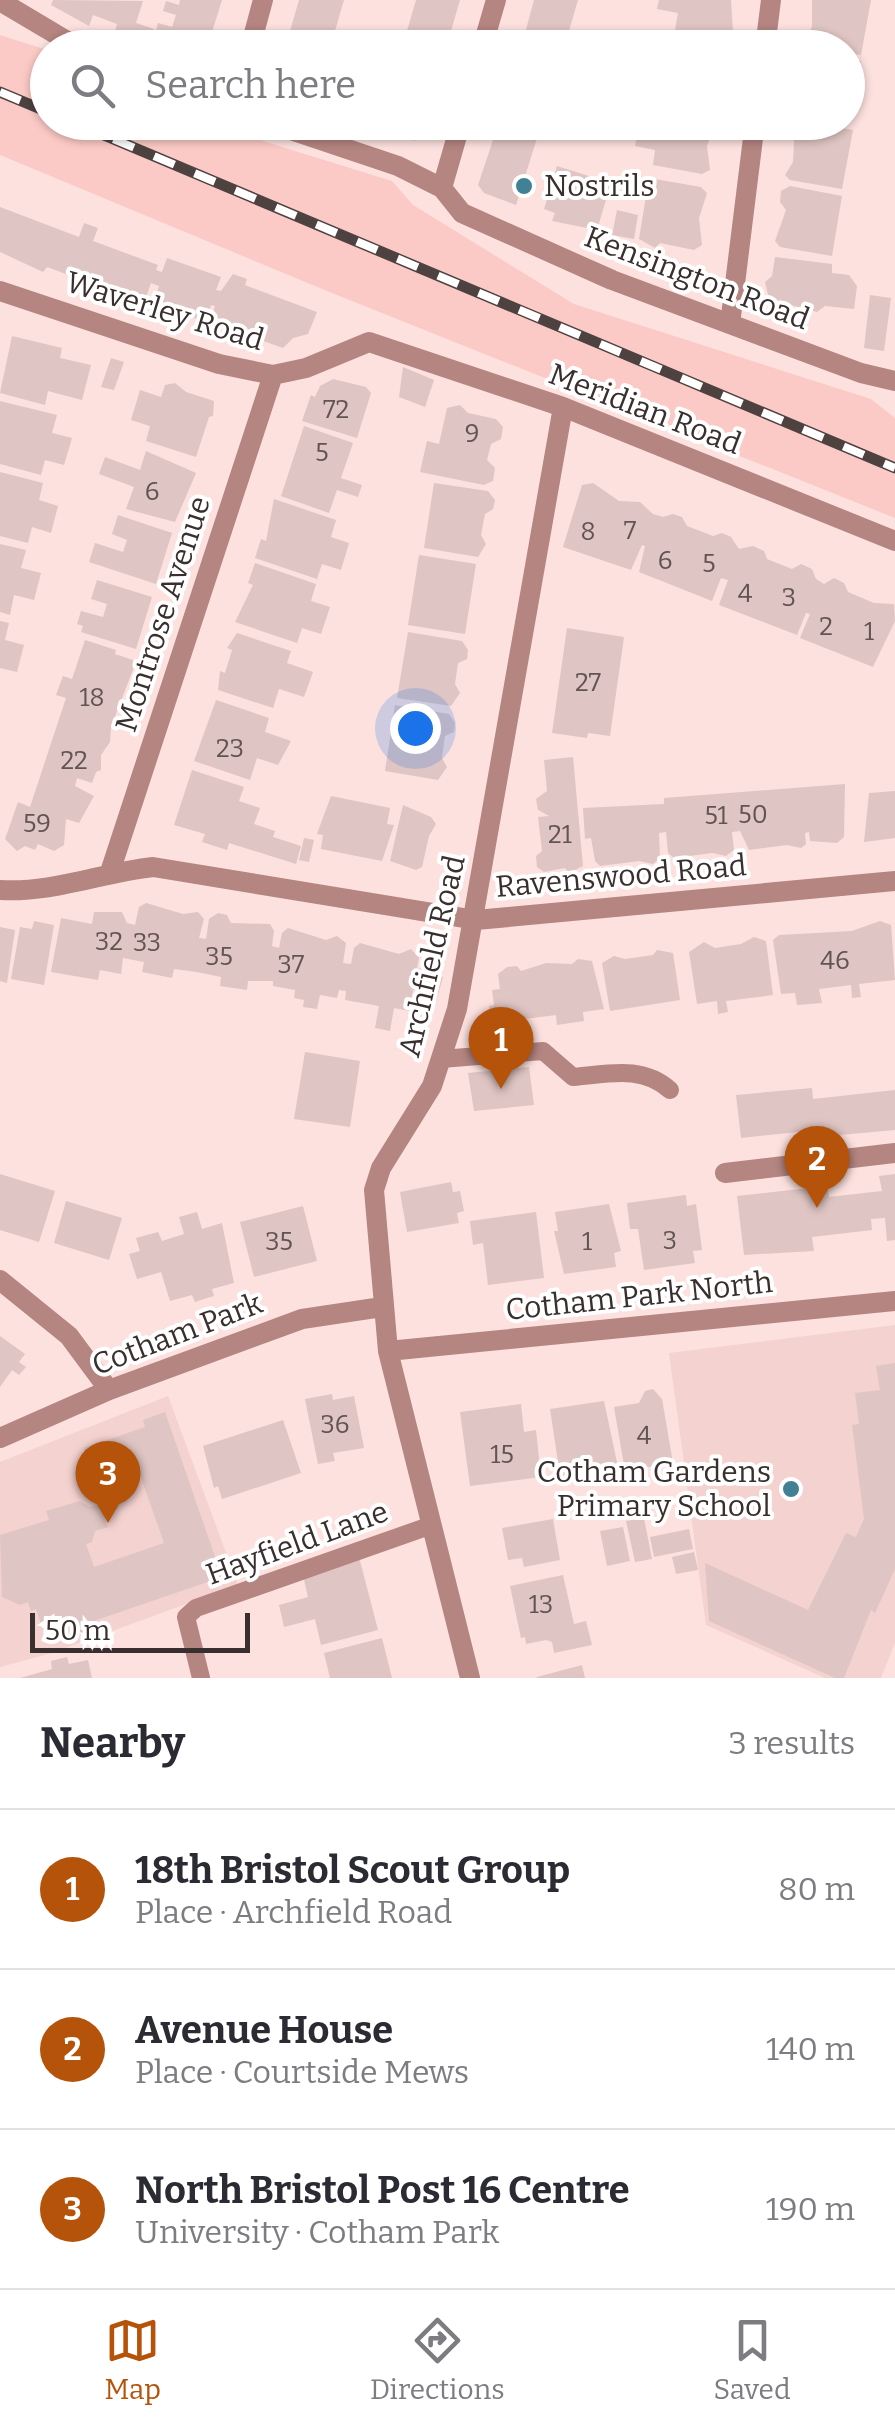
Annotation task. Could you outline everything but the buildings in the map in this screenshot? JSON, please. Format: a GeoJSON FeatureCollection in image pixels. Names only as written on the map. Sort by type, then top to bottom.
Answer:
{"type":"FeatureCollection","features":[{"type":"Feature","properties":{"kind":"street"},"geometry":{"type":"LineString","coordinates":[[255,30],[263,0]]}},
{"type":"Feature","properties":{"kind":"street"},"geometry":{"type":"LineString","coordinates":[[487,30],[496,0]]}},
{"type":"Feature","properties":{"kind":"street"},"geometry":{"type":"LineString","coordinates":[[767,30],[771,0]]}},
{"type":"Feature","properties":{"kind":"street"},"geometry":{"type":"LineString","coordinates":[[13,4],[53,30]]}},
{"type":"Feature","properties":{"kind":"street","name":"Kensington Road"},"geometry":{"type":"LineString","coordinates":[[321,140],[398,166],[442,188],[462,213],[612,280],[860,373],[895,381]]}},
{"type":"Feature","properties":{"kind":"street"},"geometry":{"type":"LineString","coordinates":[[442,188],[456,140]]}},
{"type":"Feature","properties":{"kind":"street"},"geometry":{"type":"LineString","coordinates":[[730,324],[753,140]]}},
{"type":"Feature","properties":{"kind":"street","name":"Waverley Road"},"geometry":{"type":"LineString","coordinates":[[0,291],[218,364],[273,375],[306,368],[369,342]]}},
{"type":"Feature","properties":{"kind":"street","name":"Meridian Road"},"geometry":{"type":"LineString","coordinates":[[369,342],[563,406],[895,541]]}},
{"type":"Feature","properties":{"kind":"street","name":"Montrose Avenue"},"geometry":{"type":"LineString","coordinates":[[110,872],[273,375]]}},
{"type":"Feature","properties":{"kind":"street","name":"Archfield Road"},"geometry":{"type":"LineString","coordinates":[[470,1678],[388,1351],[374,1190],[381,1168],[432,1086],[476,920],[563,406]]}},
{"type":"Feature","properties":{"kind":"street","name":"Ravenswood Road"},"geometry":{"type":"LineString","coordinates":[[0,890],[37,892],[110,872],[153,867],[476,920],[895,881]]}},
{"type":"Feature","properties":{"kind":"street"},"geometry":{"type":"LineString","coordinates":[[725,1173],[895,1154]]}},
{"type":"Feature","properties":{"kind":"street"},"geometry":{"type":"LineString","coordinates":[[0,1280],[69,1336],[109,1390]]}},
{"type":"Feature","properties":{"kind":"street","name":"Cotham Park North"},"geometry":{"type":"LineString","coordinates":[[388,1351],[895,1301]]}},
{"type":"Feature","properties":{"kind":"street","name":"Cotham Park"},"geometry":{"type":"LineString","coordinates":[[0,1438],[109,1390],[302,1319],[382,1308]]}},
{"type":"Feature","properties":{"kind":"lane"},"geometry":{"type":"LineString","coordinates":[[441,1059],[543,1051],[574,1077],[636,1072],[655,1077],[670,1090]]}},
{"type":"Feature","properties":{"kind":"lane","name":"Hayfield Lane"},"geometry":{"type":"LineString","coordinates":[[201,1678],[186,1618],[196,1608],[432,1525]]}},
{"type":"Feature","properties":{"kind":"shaded area"},"geometry":{"type":"Polygon","coordinates":[[[0,35],[30,45],[30,140],[260,140],[392,181],[413,205],[574,304],[871,399],[895,418],[895,518],[327,291],[0,155],[0,35]]]}},
{"type":"Feature","properties":{"kind":"shaded area","name":"Cotham Gardens Primary School"},"geometry":{"type":"Polygon","coordinates":[[[895,1325],[895,1643],[881,1678],[825,1678],[706,1625],[669,1353],[895,1325]]]}},
{"type":"Feature","properties":{"kind":"shaded area"},"geometry":{"type":"Polygon","coordinates":[[[168,1396],[238,1585],[52,1653],[0,1667],[0,1462],[168,1396]]]}},
{"type":"Feature","properties":{"kind":"railway"},"geometry":{"type":"LineString","coordinates":[[0,92],[30,104]]}},
{"type":"Feature","properties":{"kind":"railway"},"geometry":{"type":"LineString","coordinates":[[116,140],[895,468]]}},
{"type":"Feature","properties":{"kind":"place","name":"Nostrils"},"geometry":{"type":"Point","coordinates":[524,186]}},
{"type":"Feature","properties":{"kind":"place","name":"18th Bristol Scout Group"},"geometry":{"type":"Point","coordinates":[501,1089]}},
{"type":"Feature","properties":{"kind":"place","name":"Avenue House"},"geometry":{"type":"Point","coordinates":[817,1208]}},
{"type":"Feature","properties":{"kind":"place","name":"Cotham Gardens Primary School"},"geometry":{"type":"Point","coordinates":[791,1489]}},
{"type":"Feature","properties":{"kind":"place","name":"North Bristol Post 16 Centre"},"geometry":{"type":"Point","coordinates":[108,1523]}}]}
